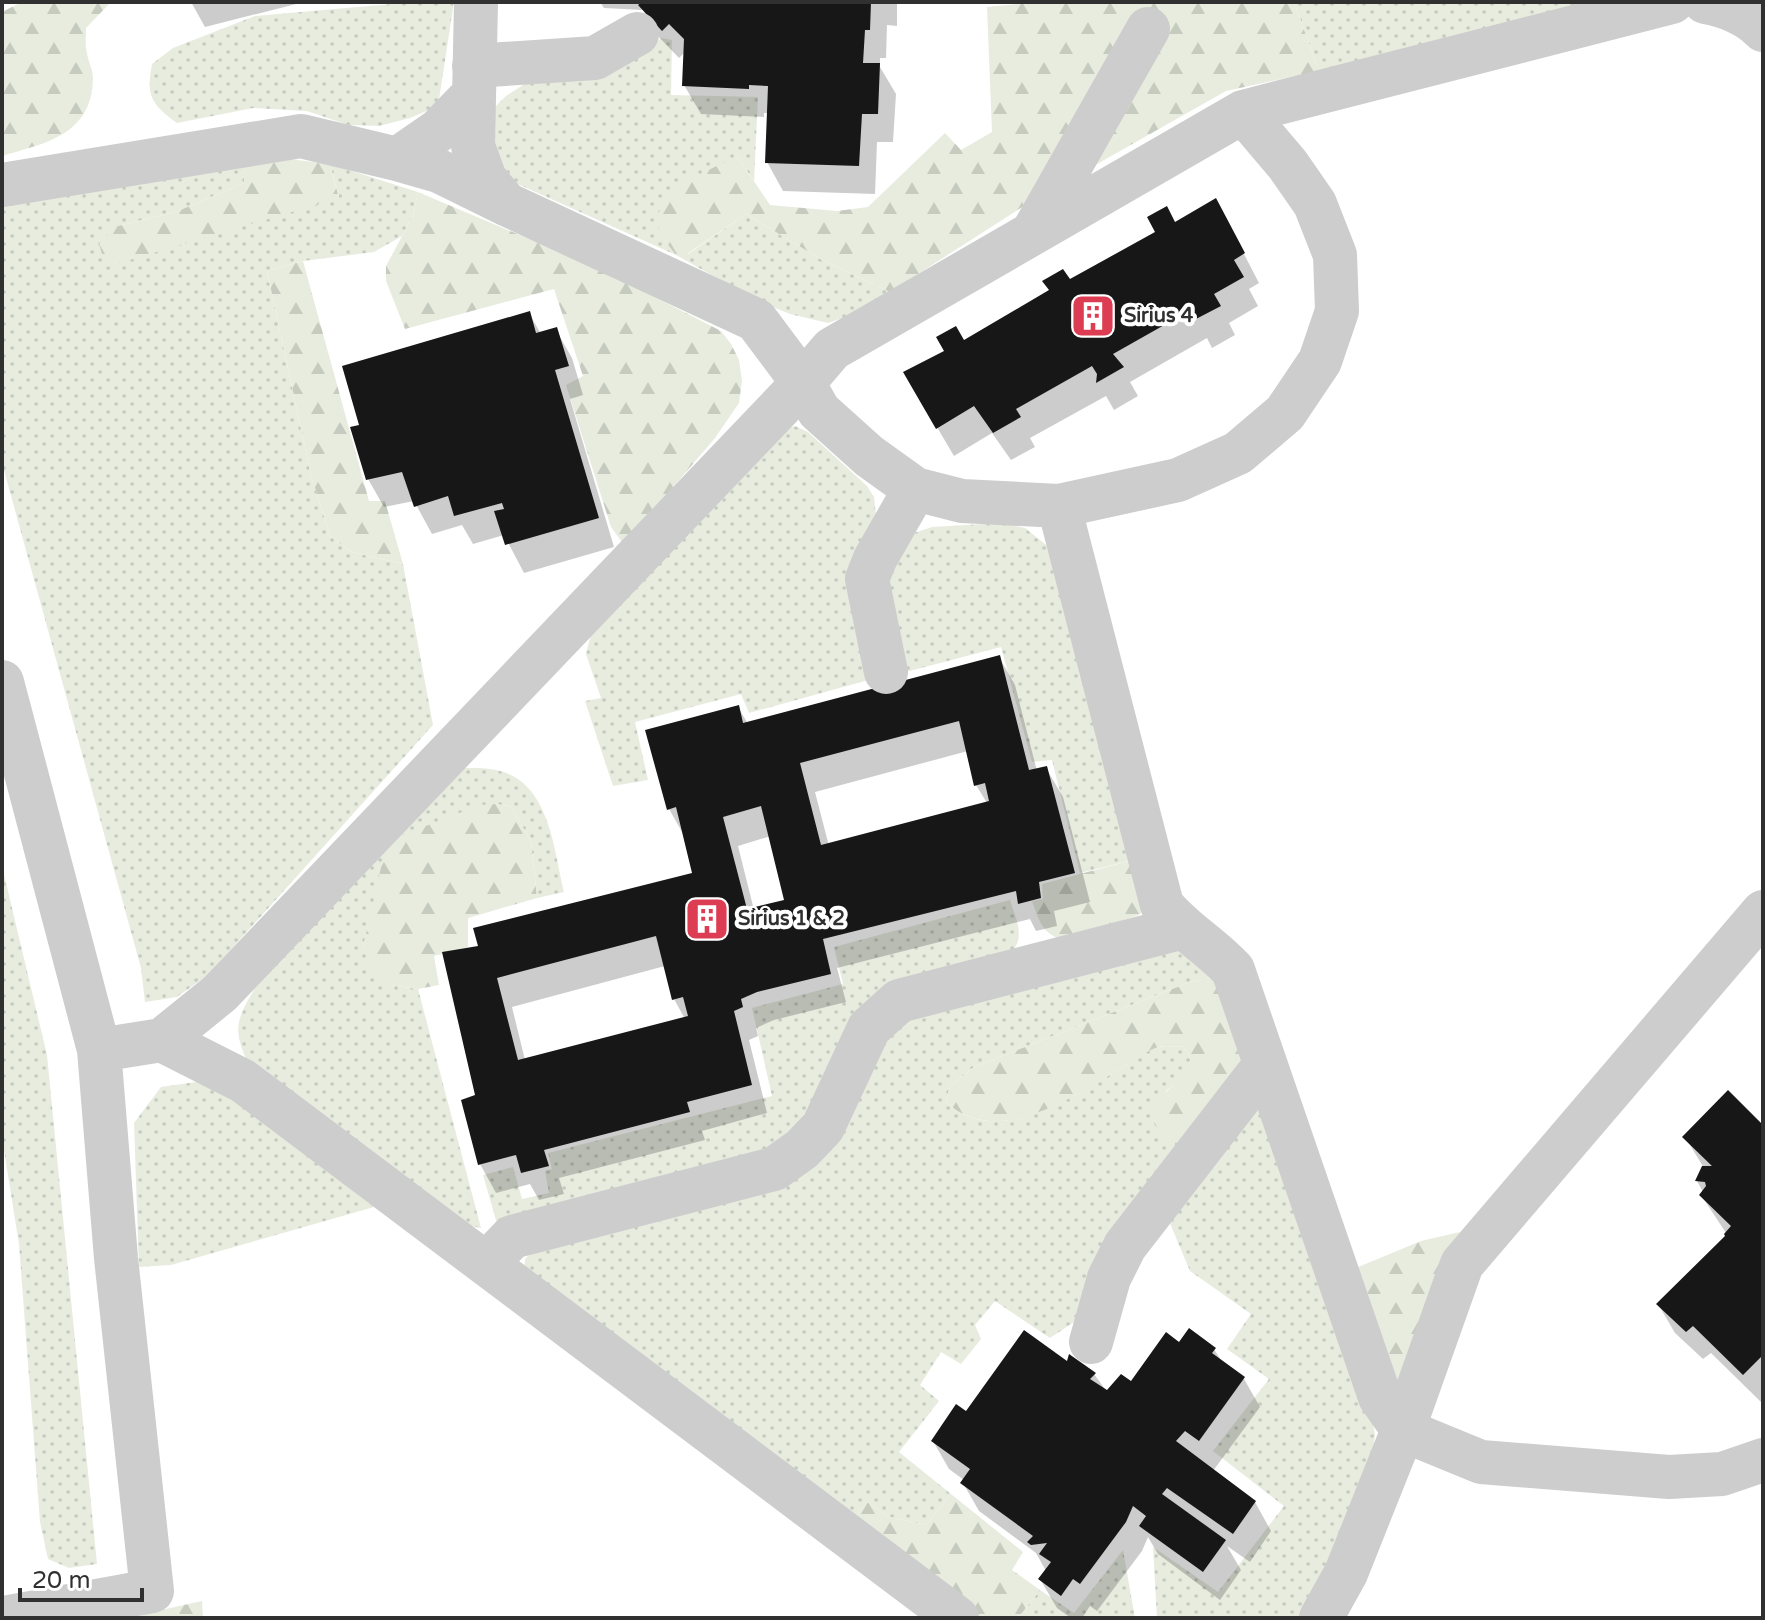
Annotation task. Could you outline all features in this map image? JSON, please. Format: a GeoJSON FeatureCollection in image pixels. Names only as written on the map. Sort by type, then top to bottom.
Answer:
{"type":"FeatureCollection","features":[{"type":"Feature","properties":{"kind":"lane"},"geometry":{"type":"LineString","coordinates":[[476,2],[473,146],[485,179],[506,204]]}},
{"type":"Feature","properties":{"kind":"lane"},"geometry":{"type":"LineString","coordinates":[[99,1050],[162,1040],[220,993],[832,349],[1243,112],[1672,2]]}},
{"type":"Feature","properties":{"kind":"lane"},"geometry":{"type":"LineString","coordinates":[[1705,2],[1721,4],[1758,24],[1763,30]]}},
{"type":"Feature","properties":{"kind":"lane"},"geometry":{"type":"LineString","coordinates":[[1032,235],[1148,29]]}},
{"type":"Feature","properties":{"kind":"lane"},"geometry":{"type":"LineString","coordinates":[[397,159],[439,130],[474,81],[595,58],[637,34]]}},
{"type":"Feature","properties":{"kind":"lane"},"geometry":{"type":"LineString","coordinates":[[2,185],[301,136],[439,171],[756,320],[803,383],[819,411],[869,456],[915,489],[962,501],[1059,506],[1178,480],[1238,453],[1285,413],[1320,361],[1337,311],[1335,255],[1315,204],[1288,165],[1243,112]]}},
{"type":"Feature","properties":{"kind":"lane"},"geometry":{"type":"LineString","coordinates":[[886,672],[867,579],[915,489]]}},
{"type":"Feature","properties":{"kind":"lane"},"geometry":{"type":"LineString","coordinates":[[1059,506],[1162,905],[1180,928],[1212,948],[1233,970],[1380,1397],[1403,1430],[1481,1462],[1669,1477],[1722,1474],[1763,1460]]}},
{"type":"Feature","properties":{"kind":"lane"},"geometry":{"type":"LineString","coordinates":[[2,682],[99,1050],[116,1258],[152,1591],[4,1618]]}},
{"type":"Feature","properties":{"kind":"lane"},"geometry":{"type":"LineString","coordinates":[[1321,1618],[1346,1573],[1403,1430],[1462,1264],[1758,927]]}},
{"type":"Feature","properties":{"kind":"lane"},"geometry":{"type":"LineString","coordinates":[[486,1264],[512,1237],[774,1169],[802,1149],[823,1127],[869,1028],[899,1001],[1180,928]]}},
{"type":"Feature","properties":{"kind":"lane"},"geometry":{"type":"LineString","coordinates":[[162,1040],[243,1081],[957,1618]]}},
{"type":"Feature","properties":{"kind":"lane"},"geometry":{"type":"LineString","coordinates":[[1091,1342],[1109,1278],[1125,1246],[1265,1065]]}},
{"type":"Feature","properties":{"kind":"green space"},"geometry":{"type":"Polygon","coordinates":[[[22,2],[111,2],[86,28],[86,50],[93,78],[91,97],[85,112],[64,134],[2,156],[2,12],[22,2]]]}},
{"type":"Feature","properties":{"kind":"green space"},"geometry":{"type":"Polygon","coordinates":[[[415,2],[454,2],[438,106],[410,118],[379,126],[348,125],[307,111],[253,108],[177,123],[152,98],[152,64],[173,48],[255,16],[415,2]]]}},
{"type":"Feature","properties":{"kind":"green space"},"geometry":{"type":"Polygon","coordinates":[[[1039,2],[1294,2],[1319,71],[1226,91],[1030,202],[890,292],[822,260],[746,214],[687,254],[676,255],[661,236],[655,217],[682,183],[737,156],[770,205],[837,211],[868,207],[945,133],[961,150],[992,132],[987,7],[1039,2]]]}},
{"type":"Feature","properties":{"kind":"green space"},"geometry":{"type":"Polygon","coordinates":[[[1294,2],[1615,2],[1319,71],[1294,2]]]}},
{"type":"Feature","properties":{"kind":"green space"},"geometry":{"type":"Polygon","coordinates":[[[661,38],[672,40],[671,95],[758,97],[754,181],[737,156],[661,236],[676,254],[688,254],[746,214],[822,260],[890,292],[855,314],[828,323],[790,314],[756,300],[676,255],[511,181],[496,171],[490,112],[506,96],[529,81],[629,63],[661,38]]]}},
{"type":"Feature","properties":{"kind":"green space"},"geometry":{"type":"Polygon","coordinates":[[[289,159],[330,164],[339,198],[106,267],[99,244],[114,227],[178,211],[244,183],[244,165],[289,159]]]}},
{"type":"Feature","properties":{"kind":"green space"},"geometry":{"type":"Polygon","coordinates":[[[330,164],[418,192],[413,216],[402,236],[374,252],[303,261],[267,271],[311,475],[330,536],[352,552],[403,564],[433,725],[208,975],[177,997],[145,1002],[141,968],[2,463],[2,206],[244,165],[244,183],[178,211],[114,227],[339,197],[330,164]]]}},
{"type":"Feature","properties":{"kind":"green space"},"geometry":{"type":"Polygon","coordinates":[[[418,192],[643,291],[721,331],[731,344],[739,360],[742,381],[739,403],[715,438],[624,545],[611,527],[566,385],[583,376],[554,289],[405,329],[386,281],[386,266],[413,216],[418,192]]]}},
{"type":"Feature","properties":{"kind":"green space"},"geometry":{"type":"Polygon","coordinates":[[[303,261],[369,501],[385,501],[403,564],[352,552],[330,536],[311,475],[267,271],[303,261]]]}},
{"type":"Feature","properties":{"kind":"green space"},"geometry":{"type":"Polygon","coordinates":[[[795,426],[808,432],[867,486],[874,497],[872,679],[749,713],[741,694],[635,722],[648,780],[613,786],[585,701],[601,698],[586,654],[591,634],[788,428],[795,426]]]}},
{"type":"Feature","properties":{"kind":"green space"},"geometry":{"type":"Polygon","coordinates":[[[1002,523],[1025,528],[1050,548],[1133,860],[1080,873],[1052,760],[1032,762],[1001,647],[898,674],[879,575],[905,536],[932,527],[1002,523]]]}},
{"type":"Feature","properties":{"kind":"green space"},"geometry":{"type":"Polygon","coordinates":[[[457,768],[500,771],[517,778],[530,790],[540,804],[553,839],[564,892],[537,898],[531,841],[510,806],[495,804],[377,891],[363,947],[389,985],[418,989],[481,1228],[448,1222],[253,1074],[241,1046],[238,1026],[244,1007],[259,981],[457,768]]]}},
{"type":"Feature","properties":{"kind":"green space"},"geometry":{"type":"Polygon","coordinates":[[[480,805],[510,806],[531,841],[537,898],[468,918],[468,947],[434,956],[439,985],[418,989],[389,985],[372,974],[363,947],[387,841],[480,805]]]}},
{"type":"Feature","properties":{"kind":"green space"},"geometry":{"type":"Polygon","coordinates":[[[1133,860],[1145,910],[1139,915],[1066,940],[1052,935],[1043,926],[1032,901],[1043,899],[1042,884],[1133,860]]]}},
{"type":"Feature","properties":{"kind":"green space"},"geometry":{"type":"Polygon","coordinates":[[[2,866],[47,1055],[97,1564],[69,1568],[48,1559],[40,1522],[19,1244],[2,1138],[2,866]]]}},
{"type":"Feature","properties":{"kind":"green space"},"geometry":{"type":"Polygon","coordinates":[[[1010,900],[1019,934],[1011,953],[907,979],[782,1144],[498,1227],[483,1175],[513,1167],[522,1199],[549,1193],[545,1171],[552,1169],[548,1153],[772,1096],[752,1008],[843,984],[834,947],[1010,900]]]}},
{"type":"Feature","properties":{"kind":"green space"},"geometry":{"type":"Polygon","coordinates":[[[1173,948],[1191,957],[1211,977],[1190,982],[974,1067],[950,1086],[946,1102],[966,1115],[987,1121],[1011,1120],[1058,1104],[1154,1048],[1184,1047],[1191,1060],[1183,1077],[1166,1091],[1181,1149],[1086,1314],[1050,1338],[995,1301],[975,1325],[981,1339],[961,1364],[941,1352],[920,1385],[939,1401],[899,1452],[951,1494],[926,1525],[889,1517],[867,1502],[851,1522],[523,1271],[526,1258],[539,1246],[788,1181],[890,1025],[1173,948]]]}},
{"type":"Feature","properties":{"kind":"green space"},"geometry":{"type":"Polygon","coordinates":[[[1211,977],[1221,987],[1244,1058],[1181,1149],[1163,1135],[1154,1123],[1152,1113],[1191,1060],[1184,1047],[1155,1048],[1061,1102],[1013,1119],[989,1121],[966,1116],[946,1102],[950,1086],[974,1067],[1190,982],[1211,977]]]}},
{"type":"Feature","properties":{"kind":"green space"},"geometry":{"type":"Polygon","coordinates":[[[196,1082],[214,1085],[374,1207],[171,1265],[139,1267],[134,1123],[161,1087],[196,1082]]]}},
{"type":"Feature","properties":{"kind":"green space"},"geometry":{"type":"Polygon","coordinates":[[[1249,1109],[1259,1111],[1369,1405],[1375,1434],[1370,1475],[1302,1618],[1157,1618],[1153,1547],[1218,1592],[1284,1506],[1213,1451],[1269,1379],[1227,1349],[1251,1314],[1190,1271],[1164,1209],[1249,1109]]]}},
{"type":"Feature","properties":{"kind":"green space"},"geometry":{"type":"Polygon","coordinates":[[[1460,1232],[1439,1269],[1398,1385],[1351,1270],[1421,1241],[1460,1232]]]}},
{"type":"Feature","properties":{"kind":"green space"},"geometry":{"type":"Polygon","coordinates":[[[951,1494],[1023,1552],[1012,1570],[1040,1590],[1018,1618],[982,1618],[851,1522],[867,1502],[889,1517],[926,1525],[951,1494]]]}},
{"type":"Feature","properties":{"kind":"green space"},"geometry":{"type":"Polygon","coordinates":[[[1123,1550],[1135,1618],[1018,1618],[1040,1590],[1074,1613],[1123,1550]]]}},
{"type":"Feature","properties":{"kind":"green space"},"geometry":{"type":"Polygon","coordinates":[[[202,1601],[203,1618],[125,1618],[202,1601]]]}},
{"type":"Feature","properties":{"kind":"building"},"geometry":{"type":"Polygon","coordinates":[[[642,2],[871,2],[870,30],[865,30],[863,63],[880,63],[878,114],[862,114],[859,166],[765,163],[768,86],[749,85],[749,89],[682,86],[684,39],[669,24],[662,31],[638,5],[642,2]]]}},
{"type":"Feature","properties":{"kind":"building","name":"Sirius 4"},"geometry":{"type":"Polygon","coordinates":[[[1216,198],[1245,253],[1234,260],[1244,277],[1214,294],[1221,306],[1194,320],[1189,311],[1113,354],[1124,367],[1096,383],[1097,374],[1092,366],[1016,409],[1021,417],[993,433],[974,406],[936,429],[903,372],[944,351],[936,337],[956,326],[964,340],[1049,290],[1042,281],[1063,269],[1070,279],[1155,232],[1147,217],[1167,206],[1175,222],[1216,198]]]}},
{"type":"Feature","properties":{"kind":"building"},"geometry":{"type":"Polygon","coordinates":[[[530,311],[536,333],[557,327],[569,366],[555,370],[599,518],[505,545],[494,511],[504,509],[502,503],[454,516],[448,496],[414,507],[402,472],[366,480],[350,427],[359,425],[342,366],[530,311]]]}},
{"type":"Feature","properties":{"kind":"building","name":"Sirius 1 & 2"},"geometry":{"type":"Polygon","coordinates":[[[1000,655],[1029,770],[1047,766],[1075,873],[1039,882],[1041,898],[1018,904],[1016,891],[823,939],[831,974],[757,992],[741,999],[743,1007],[734,1011],[752,1085],[687,1102],[690,1112],[544,1150],[549,1166],[521,1173],[516,1155],[478,1165],[461,1100],[475,1095],[442,952],[478,946],[473,928],[692,873],[676,807],[667,810],[645,730],[739,705],[743,723],[1000,655]],[[959,721],[800,763],[821,845],[989,801],[985,783],[974,786],[959,721]],[[761,806],[723,817],[747,909],[784,900],[761,806]],[[656,936],[497,978],[518,1060],[688,1016],[683,997],[672,1000],[656,936]]]}},
{"type":"Feature","properties":{"kind":"building"},"geometry":{"type":"Polygon","coordinates":[[[1728,1090],[1763,1125],[1763,1355],[1743,1375],[1693,1326],[1686,1332],[1656,1304],[1725,1236],[1731,1226],[1699,1195],[1706,1186],[1705,1182],[1695,1181],[1702,1166],[1712,1166],[1682,1137],[1728,1090]]]}},
{"type":"Feature","properties":{"kind":"building"},"geometry":{"type":"Polygon","coordinates":[[[1189,1328],[1216,1348],[1212,1353],[1245,1377],[1199,1441],[1185,1431],[1176,1441],[1256,1501],[1233,1534],[1167,1488],[1162,1494],[1226,1540],[1203,1572],[1139,1526],[1146,1516],[1133,1506],[1126,1522],[1080,1584],[1073,1579],[1061,1596],[1038,1579],[1051,1562],[1039,1554],[1047,1543],[1031,1545],[1027,1542],[1033,1536],[960,1483],[970,1469],[931,1441],[956,1404],[966,1411],[1024,1330],[1067,1361],[1069,1354],[1096,1373],[1090,1379],[1107,1390],[1121,1374],[1131,1381],[1166,1332],[1179,1342],[1189,1328]]]}},
{"type":"Feature","properties":{"kind":"place","name":"Sirius 4"},"geometry":{"type":"Point","coordinates":[1093,316]}},
{"type":"Feature","properties":{"kind":"place","name":"Sirius 1 & 2"},"geometry":{"type":"Point","coordinates":[707,919]}}]}
